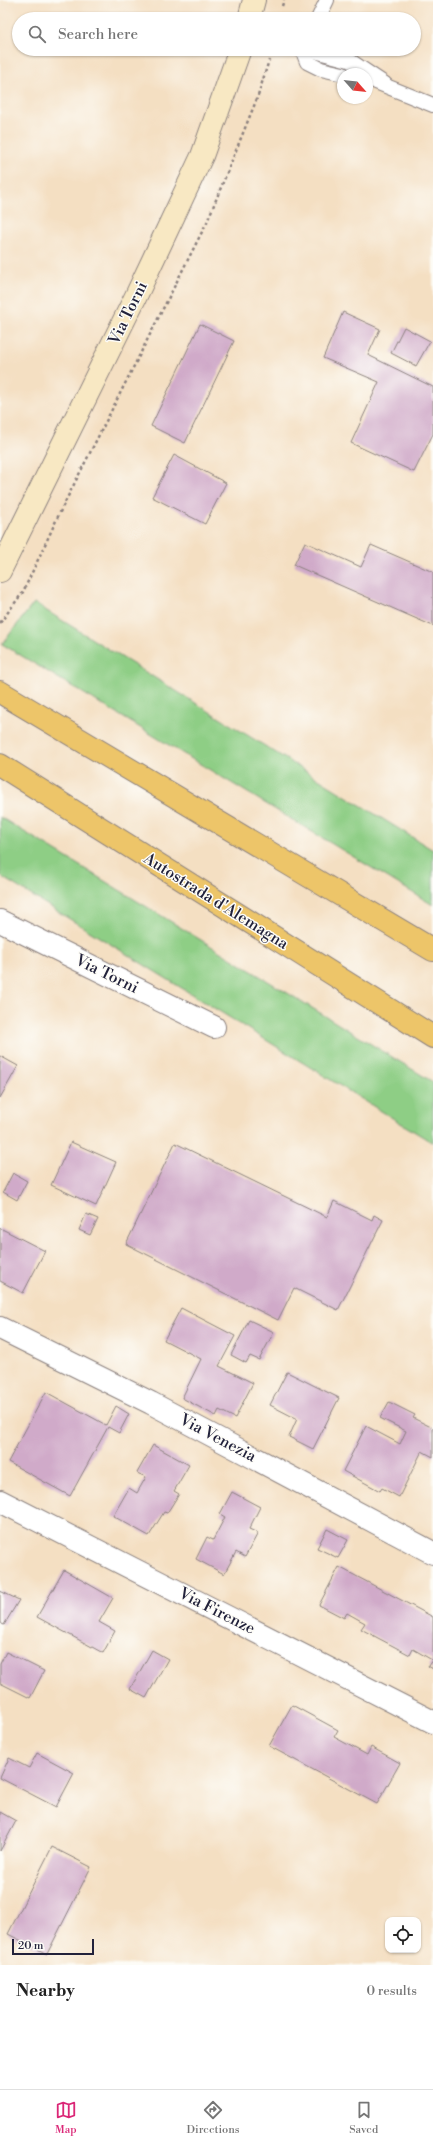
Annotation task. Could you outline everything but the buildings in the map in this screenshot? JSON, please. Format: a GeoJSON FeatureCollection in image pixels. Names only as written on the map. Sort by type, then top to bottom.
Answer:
{"type":"FeatureCollection","features":[{"type":"Feature","properties":{"kind":"highway"},"geometry":{"type":"LineString","coordinates":[[0,692],[433,950]]}},
{"type":"Feature","properties":{"kind":"highway","name":"Autostrada d'Alemagna"},"geometry":{"type":"LineString","coordinates":[[0,765],[433,1037]]}},
{"type":"Feature","properties":{"kind":"main road"},"geometry":{"type":"LineString","coordinates":[[251,12],[254,0]]}},
{"type":"Feature","properties":{"kind":"main road","name":"Via Torni"},"geometry":{"type":"LineString","coordinates":[[0,571],[135,298],[198,163],[237,56]]}},
{"type":"Feature","properties":{"kind":"street","name":"Via Torni"},"geometry":{"type":"LineString","coordinates":[[0,921],[214,1027]]}},
{"type":"Feature","properties":{"kind":"street","name":"Via Venezia"},"geometry":{"type":"LineString","coordinates":[[0,1328],[151,1403],[433,1553]]}},
{"type":"Feature","properties":{"kind":"street","name":"Via Firenze"},"geometry":{"type":"LineString","coordinates":[[0,1501],[433,1722]]}},
{"type":"Feature","properties":{"kind":"lane"},"geometry":{"type":"LineString","coordinates":[[321,12],[327,0]]}},
{"type":"Feature","properties":{"kind":"lane"},"geometry":{"type":"LineString","coordinates":[[305,56],[307,62],[321,69],[337,73]]}},
{"type":"Feature","properties":{"kind":"lane"},"geometry":{"type":"LineString","coordinates":[[334,56],[349,60],[385,84],[433,105]]}},
{"type":"Feature","properties":{"kind":"lane"},"geometry":{"type":"LineString","coordinates":[[373,81],[385,84]]}},
{"type":"Feature","properties":{"kind":"path"},"geometry":{"type":"LineString","coordinates":[[282,6],[284,0]]}},
{"type":"Feature","properties":{"kind":"path"},"geometry":{"type":"LineString","coordinates":[[0,623],[23,592],[61,510],[207,222],[258,96],[269,60]]}},
{"type":"Feature","properties":{"kind":"green space"},"geometry":{"type":"Polygon","coordinates":[[[34,603],[433,850],[433,905],[2,644],[34,603]]]}},
{"type":"Feature","properties":{"kind":"green space"},"geometry":{"type":"Polygon","coordinates":[[[0,817],[433,1082],[433,1143],[0,876],[0,817]]]}}]}
